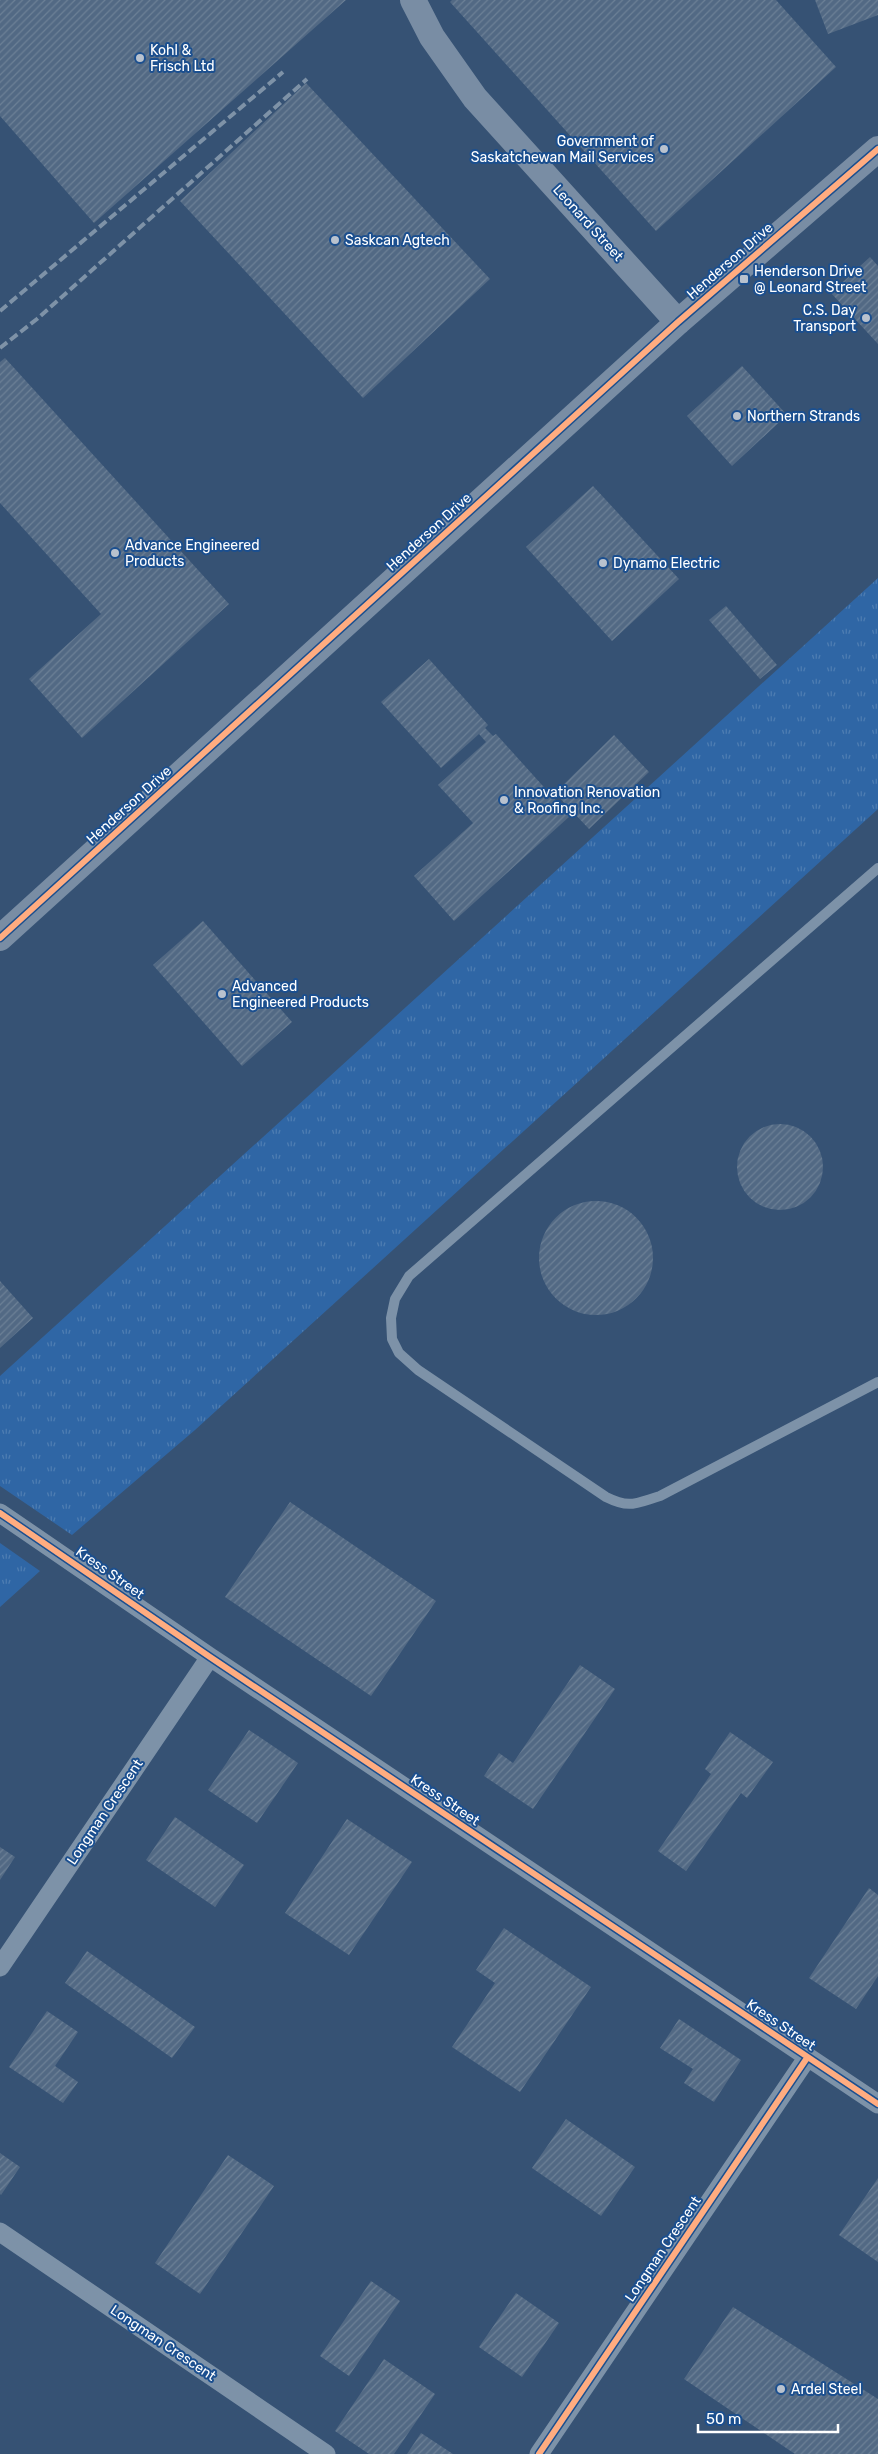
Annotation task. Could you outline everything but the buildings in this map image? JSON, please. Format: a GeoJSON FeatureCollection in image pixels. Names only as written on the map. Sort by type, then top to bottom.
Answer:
{"type":"FeatureCollection","features":[{"type":"Feature","properties":{"kind":"street","name":"Leonard Street"},"geometry":{"type":"LineString","coordinates":[[413,0],[432,36],[475,98],[678,322]]}},
{"type":"Feature","properties":{"kind":"street","name":"Henderson Drive"},"geometry":{"type":"LineString","coordinates":[[0,938],[678,322],[878,149]]}},
{"type":"Feature","properties":{"kind":"street","name":"Kress Street"},"geometry":{"type":"LineString","coordinates":[[0,1513],[210,1657],[878,2104]]}},
{"type":"Feature","properties":{"kind":"street","name":"Longman Crescent"},"geometry":{"type":"LineString","coordinates":[[0,1968],[210,1657]]}},
{"type":"Feature","properties":{"kind":"street","name":"Longman Crescent"},"geometry":{"type":"LineString","coordinates":[[539,2454],[807,2058]]}},
{"type":"Feature","properties":{"kind":"street","name":"Longman Crescent"},"geometry":{"type":"LineString","coordinates":[[0,2232],[326,2454]]}},
{"type":"Feature","properties":{"kind":"lane"},"geometry":{"type":"LineString","coordinates":[[878,868],[409,1276],[395,1299],[391,1318],[392,1339],[399,1353],[418,1370],[606,1497],[621,1504],[634,1504],[660,1496],[878,1382]]}},
{"type":"Feature","properties":{"kind":"green space"},"geometry":{"type":"Polygon","coordinates":[[[878,578],[878,809],[195,1430],[72,1535],[0,1486],[0,1376],[878,578]]]}},
{"type":"Feature","properties":{"kind":"green space"},"geometry":{"type":"Polygon","coordinates":[[[0,1543],[40,1571],[0,1607],[0,1543]]]}},
{"type":"Feature","properties":{"kind":"railway"},"geometry":{"type":"LineString","coordinates":[[0,311],[283,72]]}},
{"type":"Feature","properties":{"kind":"railway"},"geometry":{"type":"LineString","coordinates":[[0,348],[37,319],[307,79]]}},
{"type":"Feature","properties":{"kind":"cycle path"},"geometry":{"type":"LineString","coordinates":[[0,938],[678,322],[878,149]]}},
{"type":"Feature","properties":{"kind":"cycle path"},"geometry":{"type":"LineString","coordinates":[[0,1513],[210,1657],[878,2104]]}},
{"type":"Feature","properties":{"kind":"cycle path"},"geometry":{"type":"LineString","coordinates":[[539,2454],[807,2058]]}},
{"type":"Feature","properties":{"kind":"place","name":"Kohl & Frisch Ltd"},"geometry":{"type":"Point","coordinates":[140,58]}},
{"type":"Feature","properties":{"kind":"place","name":"Government of Saskatchewan Mail Services"},"geometry":{"type":"Point","coordinates":[664,149]}},
{"type":"Feature","properties":{"kind":"place","name":"Saskcan Agtech"},"geometry":{"type":"Point","coordinates":[335,240]}},
{"type":"Feature","properties":{"kind":"place","name":"Henderson Drive @ Leonard Street"},"geometry":{"type":"Point","coordinates":[744,279]}},
{"type":"Feature","properties":{"kind":"place","name":"C.S. Day Transport"},"geometry":{"type":"Point","coordinates":[866,318]}},
{"type":"Feature","properties":{"kind":"place","name":"Northern Strands"},"geometry":{"type":"Point","coordinates":[737,416]}},
{"type":"Feature","properties":{"kind":"place","name":"Advance Engineered Products"},"geometry":{"type":"Point","coordinates":[115,553]}},
{"type":"Feature","properties":{"kind":"place","name":"Dynamo Electric"},"geometry":{"type":"Point","coordinates":[603,563]}},
{"type":"Feature","properties":{"kind":"place","name":"Innovation Renovation & Roofing Inc."},"geometry":{"type":"Point","coordinates":[504,800]}},
{"type":"Feature","properties":{"kind":"place","name":"Advanced Engineered Products"},"geometry":{"type":"Point","coordinates":[222,994]}},
{"type":"Feature","properties":{"kind":"place","name":"Ardel Steel"},"geometry":{"type":"Point","coordinates":[781,2389]}}]}
